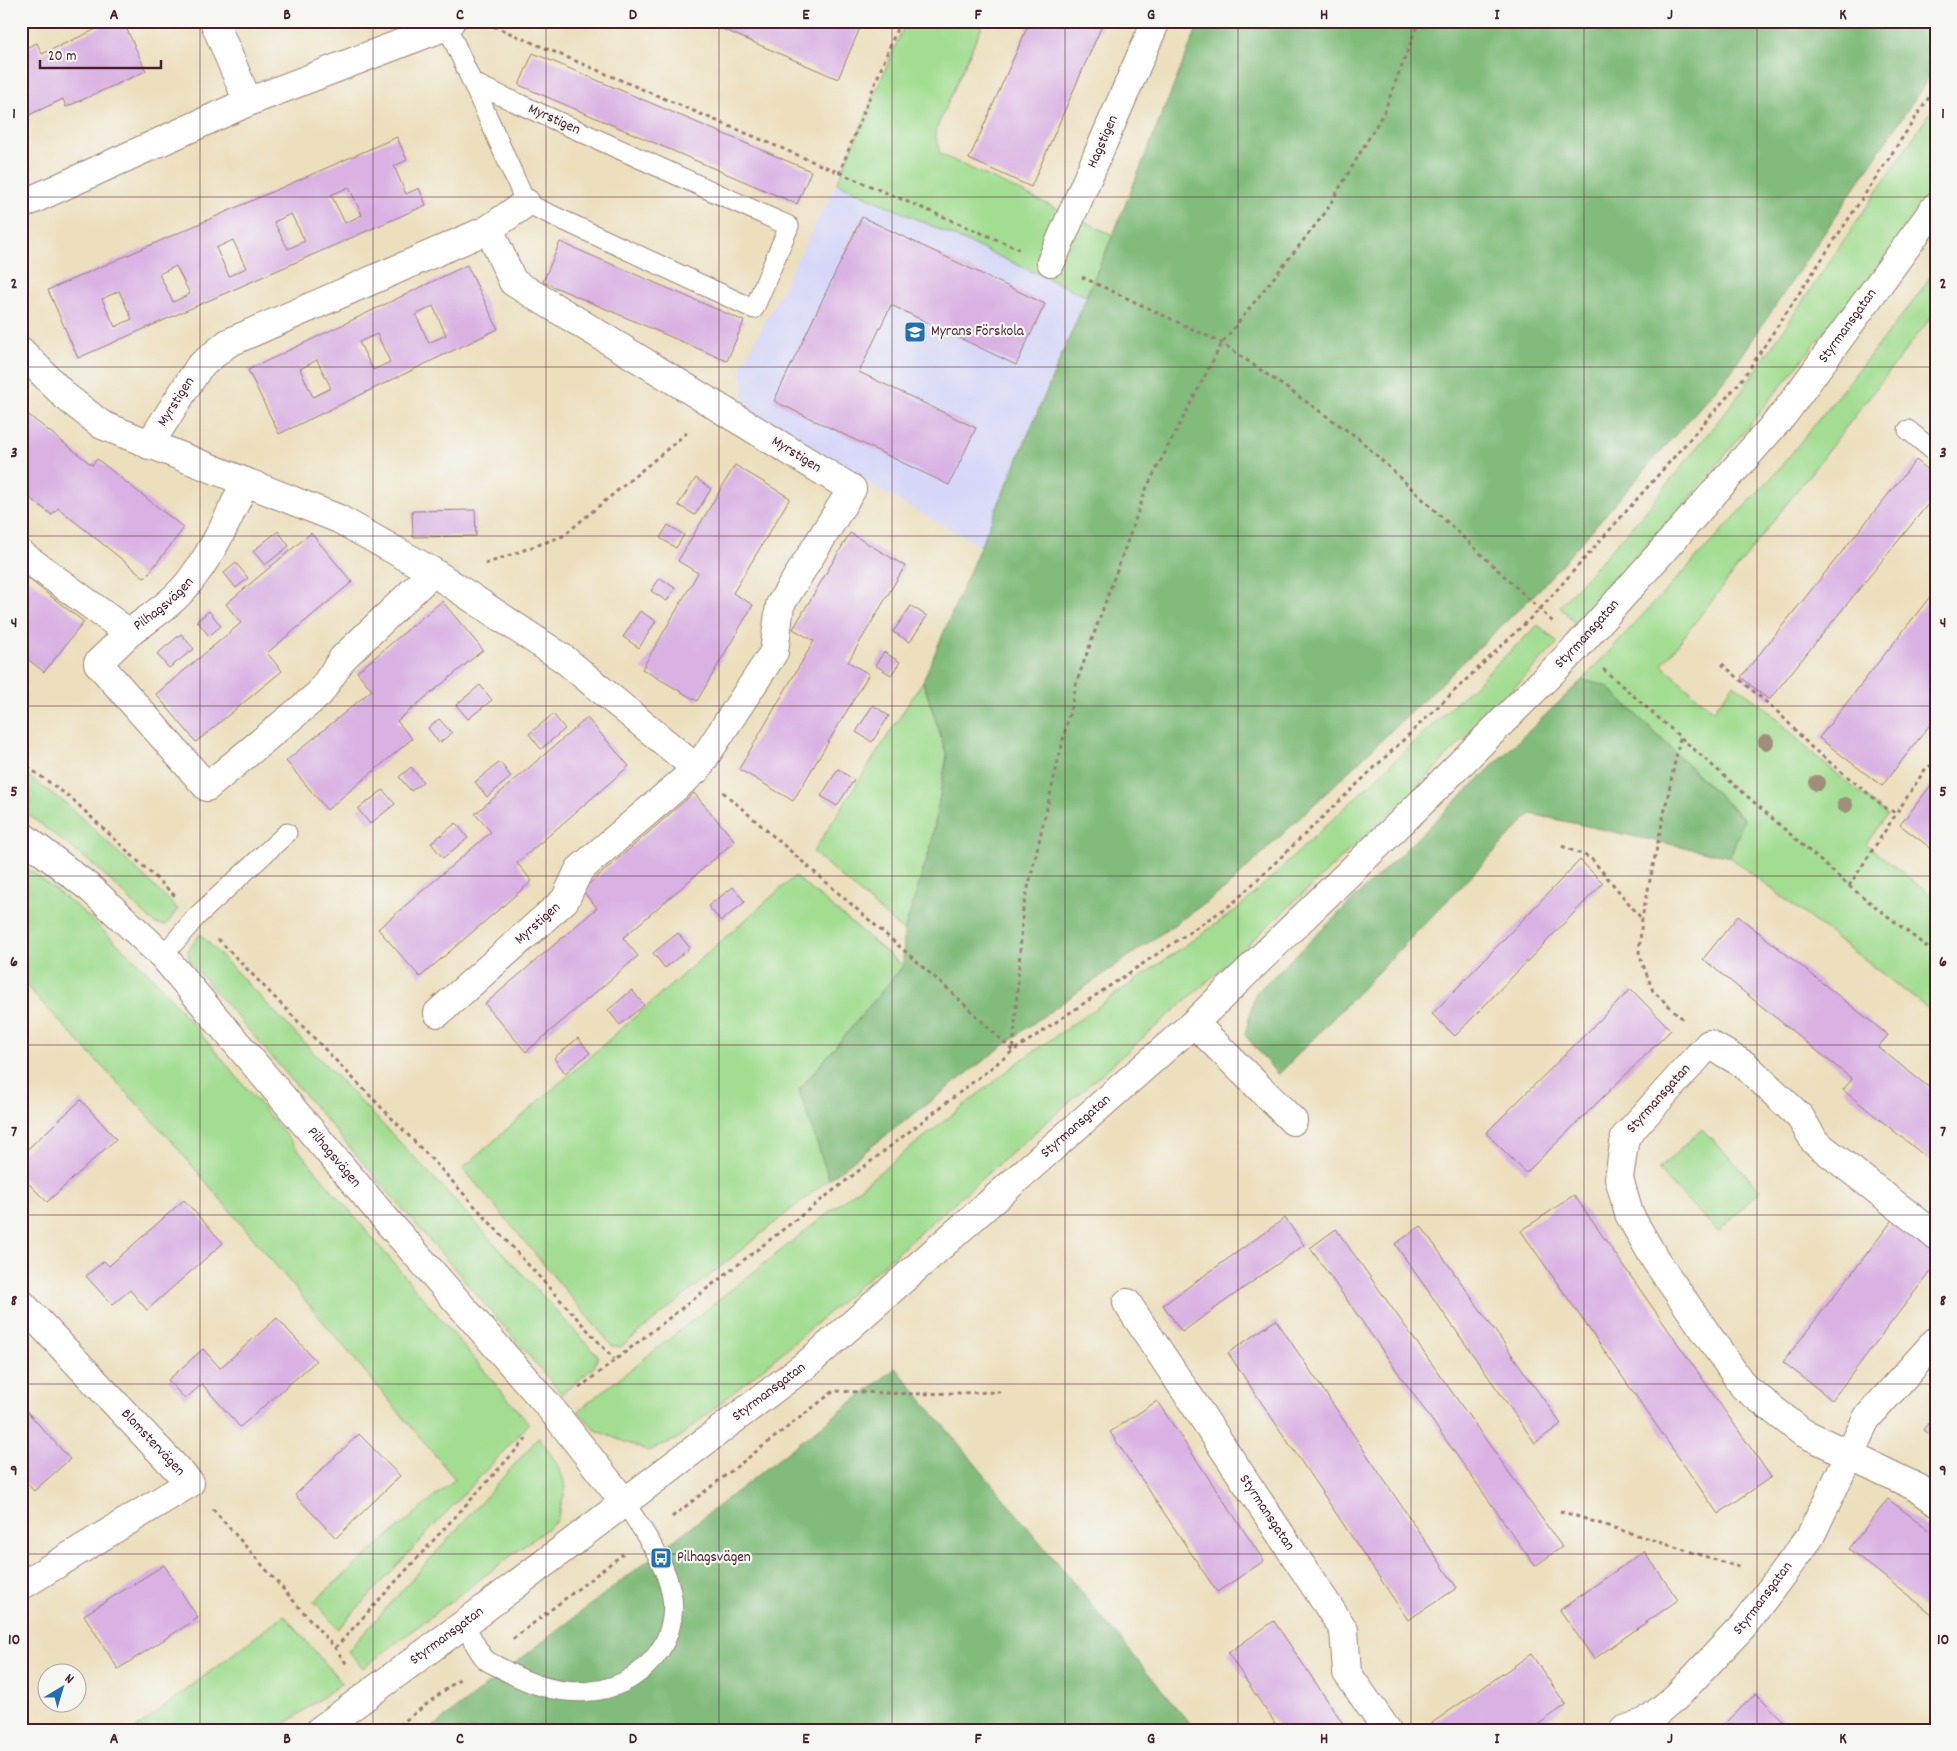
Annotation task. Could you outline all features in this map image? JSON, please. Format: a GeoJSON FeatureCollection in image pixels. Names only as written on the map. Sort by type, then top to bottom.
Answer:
{"type":"FeatureCollection","features":[{"type":"Feature","properties":{"kind":"street"},"geometry":{"type":"LineString","coordinates":[[214,21],[248,102]]}},
{"type":"Feature","properties":{"kind":"street","name":"Hagstigen"},"geometry":{"type":"LineString","coordinates":[[1051,262],[1156,21]]}},
{"type":"Feature","properties":{"kind":"street"},"geometry":{"type":"LineString","coordinates":[[21,204],[248,102],[449,24]]}},
{"type":"Feature","properties":{"kind":"street","name":"Myrstigen"},"geometry":{"type":"LineString","coordinates":[[526,203],[489,229],[228,343],[199,367],[149,445],[339,519],[433,572],[564,659],[696,769]]}},
{"type":"Feature","properties":{"kind":"street","name":"Styrmansgatan"},"geometry":{"type":"LineString","coordinates":[[320,1730],[464,1624],[808,1364],[1194,1022],[1415,809],[1578,646],[1784,414],[1936,206]]}},
{"type":"Feature","properties":{"kind":"street","name":"Myrstigen"},"geometry":{"type":"LineString","coordinates":[[438,1013],[565,900],[579,870],[696,769],[774,652],[780,605],[852,489],[513,282],[489,229]]}},
{"type":"Feature","properties":{"kind":"street"},"geometry":{"type":"LineString","coordinates":[[21,351],[64,396],[102,425],[149,445]]}},
{"type":"Feature","properties":{"kind":"street","name":"Pilhagsvägen"},"geometry":{"type":"LineString","coordinates":[[21,554],[129,633],[165,606],[193,578],[220,536],[245,482]]}},
{"type":"Feature","properties":{"kind":"street"},"geometry":{"type":"LineString","coordinates":[[129,633],[98,663],[206,787],[318,694],[343,658],[433,572]]}},
{"type":"Feature","properties":{"kind":"street","name":"Pilhagsvägen"},"geometry":{"type":"LineString","coordinates":[[21,835],[91,890],[163,956],[388,1222],[552,1410],[625,1503]]}},
{"type":"Feature","properties":{"kind":"street"},"geometry":{"type":"LineString","coordinates":[[1194,1022],[1293,1120]]}},
{"type":"Feature","properties":{"kind":"street"},"geometry":{"type":"LineString","coordinates":[[1709,1044],[1745,1065],[1800,1117],[1815,1142],[1936,1236]]}},
{"type":"Feature","properties":{"kind":"street","name":"Styrmansgatan"},"geometry":{"type":"LineString","coordinates":[[1709,1044],[1625,1137],[1619,1178],[1628,1214],[1656,1261],[1744,1387],[1802,1432],[1918,1488],[1936,1501]]}},
{"type":"Feature","properties":{"kind":"street","name":"Blomstervägen"},"geometry":{"type":"LineString","coordinates":[[21,1303],[190,1483],[21,1586]]}},
{"type":"Feature","properties":{"kind":"street","name":"Styrmansgatan"},"geometry":{"type":"LineString","coordinates":[[1127,1303],[1344,1630],[1347,1672],[1387,1730]]}},
{"type":"Feature","properties":{"kind":"street","name":"Styrmansgatan"},"geometry":{"type":"LineString","coordinates":[[1641,1727],[1676,1697],[1744,1625],[1810,1537],[1867,1418],[1936,1341]]}},
{"type":"Feature","properties":{"kind":"lane"},"geometry":{"type":"LineString","coordinates":[[449,24],[526,203]]}},
{"type":"Feature","properties":{"kind":"lane","name":"Myrstigen"},"geometry":{"type":"LineString","coordinates":[[473,83],[789,226],[754,309],[526,203]]}},
{"type":"Feature","properties":{"kind":"lane"},"geometry":{"type":"LineString","coordinates":[[1908,430],[1936,453]]}},
{"type":"Feature","properties":{"kind":"lane"},"geometry":{"type":"LineString","coordinates":[[163,956],[196,917],[288,833]]}},
{"type":"Feature","properties":{"kind":"lane"},"geometry":{"type":"LineString","coordinates":[[464,1624],[486,1660],[519,1677],[556,1690],[587,1692],[617,1687],[643,1671],[661,1649],[672,1624],[672,1598],[661,1558],[625,1503]]}},
{"type":"Feature","properties":{"kind":"path"},"geometry":{"type":"LineString","coordinates":[[481,21],[1051,262],[1222,343],[1358,438],[1578,646],[1680,738],[1849,886],[1936,954]]}},
{"type":"Feature","properties":{"kind":"path"},"geometry":{"type":"LineString","coordinates":[[840,174],[900,21]]}},
{"type":"Feature","properties":{"kind":"path"},"geometry":{"type":"LineString","coordinates":[[1013,1051],[1023,908],[1077,681],[1147,487],[1222,343],[1325,212],[1384,112],[1419,21]]}},
{"type":"Feature","properties":{"kind":"path"},"geometry":{"type":"LineString","coordinates":[[335,1648],[552,1410],[614,1359],[1013,1051],[1233,903],[1540,609],[1742,381],[1936,86]]}},
{"type":"Feature","properties":{"kind":"path"},"geometry":{"type":"LineString","coordinates":[[433,572],[482,565],[564,536],[718,407]]}},
{"type":"Feature","properties":{"kind":"path"},"geometry":{"type":"LineString","coordinates":[[1722,664],[1746,682],[1812,747],[1886,808],[1896,814]]}},
{"type":"Feature","properties":{"kind":"path"},"geometry":{"type":"LineString","coordinates":[[1680,738],[1642,918],[1639,954],[1653,990],[1709,1044]]}},
{"type":"Feature","properties":{"kind":"path"},"geometry":{"type":"LineString","coordinates":[[21,762],[71,798],[196,917],[442,1170],[614,1359]]}},
{"type":"Feature","properties":{"kind":"path"},"geometry":{"type":"LineString","coordinates":[[1849,886],[1926,768],[1936,764]]}},
{"type":"Feature","properties":{"kind":"path"},"geometry":{"type":"LineString","coordinates":[[696,769],[948,989],[1013,1051]]}},
{"type":"Feature","properties":{"kind":"path"},"geometry":{"type":"LineString","coordinates":[[1562,846],[1591,858],[1642,918]]}},
{"type":"Feature","properties":{"kind":"path"},"geometry":{"type":"LineString","coordinates":[[190,1483],[335,1648],[393,1730],[834,1391],[915,1394],[1000,1392]]}},
{"type":"Feature","properties":{"kind":"path"},"geometry":{"type":"LineString","coordinates":[[1560,1512],[1778,1580]]}},
{"type":"Feature","properties":{"kind":"shaded area","name":"Myrans Förskola"},"geometry":{"type":"Polygon","coordinates":[[[837,183],[1086,296],[980,546],[745,416],[741,368],[837,183]]]}},
{"type":"Feature","properties":{"kind":"green space"},"geometry":{"type":"Polygon","coordinates":[[[906,21],[984,21],[935,132],[940,154],[1113,235],[1086,296],[837,183],[906,21]]]}},
{"type":"Feature","properties":{"kind":"green space"},"geometry":{"type":"Polygon","coordinates":[[[1200,21],[1936,21],[1936,67],[1730,373],[1538,591],[1225,889],[1025,1029],[829,1179],[799,1090],[903,966],[904,932],[931,846],[947,756],[923,681],[1113,235],[1200,21]]]}},
{"type":"Feature","properties":{"kind":"green space"},"geometry":{"type":"Polygon","coordinates":[[[1936,104],[1936,194],[1689,500],[1575,624],[1560,606],[1646,511],[1742,391],[1936,104]]]}},
{"type":"Feature","properties":{"kind":"green space"},"geometry":{"type":"Polygon","coordinates":[[[1936,268],[1936,311],[1662,665],[1713,711],[1734,684],[1768,710],[1812,753],[1887,815],[1866,844],[1936,899],[1936,1015],[1730,857],[1744,819],[1607,686],[1582,680],[1774,475],[1916,298],[1936,268]]]}},
{"type":"Feature","properties":{"kind":"green space"},"geometry":{"type":"Polygon","coordinates":[[[1538,625],[1558,643],[1402,802],[1217,973],[796,1341],[677,1439],[648,1451],[597,1431],[578,1411],[1020,1061],[1239,908],[1538,625]]]}},
{"type":"Feature","properties":{"kind":"green space"},"geometry":{"type":"Polygon","coordinates":[[[1582,680],[1607,686],[1744,820],[1730,857],[1531,814],[1278,1075],[1245,1035],[1255,994],[1582,680]]]}},
{"type":"Feature","properties":{"kind":"green space"},"geometry":{"type":"Polygon","coordinates":[[[923,681],[947,756],[931,846],[904,932],[813,852],[923,681]]]}},
{"type":"Feature","properties":{"kind":"green space"},"geometry":{"type":"Polygon","coordinates":[[[21,771],[68,805],[178,909],[166,925],[155,924],[96,867],[21,809],[21,771]]]}},
{"type":"Feature","properties":{"kind":"green space"},"geometry":{"type":"Polygon","coordinates":[[[21,863],[82,911],[152,976],[529,1424],[338,1629],[314,1601],[455,1479],[169,1138],[21,980],[21,863]]]}},
{"type":"Feature","properties":{"kind":"green space"},"geometry":{"type":"Polygon","coordinates":[[[795,876],[903,966],[799,1090],[829,1179],[621,1347],[612,1346],[463,1168],[795,876]]]}},
{"type":"Feature","properties":{"kind":"green space"},"geometry":{"type":"Polygon","coordinates":[[[200,934],[433,1177],[598,1356],[594,1367],[562,1394],[190,962],[188,951],[200,934]]]}},
{"type":"Feature","properties":{"kind":"green space"},"geometry":{"type":"Polygon","coordinates":[[[1702,1129],[1761,1190],[1718,1232],[1658,1170],[1702,1129]]]}},
{"type":"Feature","properties":{"kind":"green space"},"geometry":{"type":"Polygon","coordinates":[[[896,1368],[1195,1730],[429,1730],[896,1368]]]}},
{"type":"Feature","properties":{"kind":"green space"},"geometry":{"type":"Polygon","coordinates":[[[539,1437],[558,1465],[566,1487],[557,1521],[363,1668],[348,1651],[539,1437]]]}},
{"type":"Feature","properties":{"kind":"green space"},"geometry":{"type":"Polygon","coordinates":[[[284,1615],[342,1683],[277,1730],[134,1730],[284,1615]]]}},
{"type":"Feature","properties":{"kind":"building"},"geometry":{"type":"Polygon","coordinates":[[[114,21],[123,21],[146,71],[66,107],[63,99],[29,115],[21,99],[21,50],[37,43],[42,54],[114,21]]]}},
{"type":"Feature","properties":{"kind":"building"},"geometry":{"type":"Polygon","coordinates":[[[704,21],[863,21],[838,79],[704,21]]]}},
{"type":"Feature","properties":{"kind":"building"},"geometry":{"type":"Polygon","coordinates":[[[1030,21],[1104,21],[1031,187],[969,159],[1030,21]]]}},
{"type":"Feature","properties":{"kind":"building"},"geometry":{"type":"Polygon","coordinates":[[[533,53],[811,171],[797,204],[519,85],[533,53]]]}},
{"type":"Feature","properties":{"kind":"building"},"geometry":{"type":"Polygon","coordinates":[[[397,137],[407,160],[394,166],[406,194],[419,188],[426,205],[78,358],[48,290],[397,137]],[[349,187],[331,195],[345,223],[362,215],[349,187]],[[291,214],[274,222],[288,249],[305,241],[291,214]],[[233,240],[216,248],[229,276],[246,268],[233,240]],[[176,266],[159,274],[173,302],[190,294],[176,266]],[[119,291],[102,299],[115,327],[132,319],[119,291]]]}},
{"type":"Feature","properties":{"kind":"building"},"geometry":{"type":"Polygon","coordinates":[[[862,217],[1045,304],[1016,365],[891,305],[859,372],[976,428],[949,485],[774,401],[862,217]]]}},
{"type":"Feature","properties":{"kind":"building"},"geometry":{"type":"Polygon","coordinates":[[[560,242],[744,321],[727,361],[543,282],[560,242]]]}},
{"type":"Feature","properties":{"kind":"building"},"geometry":{"type":"Polygon","coordinates":[[[467,265],[498,329],[279,434],[248,370],[467,265]],[[433,306],[416,315],[429,343],[446,335],[433,306]],[[377,334],[359,342],[373,370],[390,362],[377,334]],[[317,360],[300,369],[313,397],[331,388],[317,360]]]}},
{"type":"Feature","properties":{"kind":"building"},"geometry":{"type":"Polygon","coordinates":[[[21,409],[92,465],[97,459],[184,528],[145,578],[58,508],[52,515],[21,491],[21,409]]]}},
{"type":"Feature","properties":{"kind":"building"},"geometry":{"type":"Polygon","coordinates":[[[1916,460],[1936,476],[1936,500],[1933,498],[1769,700],[1741,677],[1916,460]]]}},
{"type":"Feature","properties":{"kind":"building"},"geometry":{"type":"Polygon","coordinates":[[[735,465],[790,498],[733,593],[753,605],[697,701],[642,669],[698,573],[678,561],[735,465]]]}},
{"type":"Feature","properties":{"kind":"building"},"geometry":{"type":"Polygon","coordinates":[[[696,478],[711,489],[695,515],[678,505],[696,478]]]}},
{"type":"Feature","properties":{"kind":"building"},"geometry":{"type":"Polygon","coordinates":[[[475,510],[476,536],[413,537],[412,511],[475,510]]]}},
{"type":"Feature","properties":{"kind":"building"},"geometry":{"type":"Polygon","coordinates":[[[668,525],[684,535],[676,548],[660,538],[668,525]]]}},
{"type":"Feature","properties":{"kind":"building"},"geometry":{"type":"Polygon","coordinates":[[[278,531],[289,546],[265,565],[253,551],[278,531]]]}},
{"type":"Feature","properties":{"kind":"building"},"geometry":{"type":"Polygon","coordinates":[[[311,533],[352,582],[267,653],[282,671],[196,742],[156,694],[241,623],[226,604],[311,533]]]}},
{"type":"Feature","properties":{"kind":"building"},"geometry":{"type":"Polygon","coordinates":[[[850,533],[905,566],[848,662],[869,674],[793,801],[739,769],[814,641],[793,629],[850,533]]]}},
{"type":"Feature","properties":{"kind":"building"},"geometry":{"type":"Polygon","coordinates":[[[236,563],[248,578],[236,588],[224,573],[236,563]]]}},
{"type":"Feature","properties":{"kind":"building"},"geometry":{"type":"Polygon","coordinates":[[[21,573],[84,622],[44,672],[21,654],[21,573]]]}},
{"type":"Feature","properties":{"kind":"building"},"geometry":{"type":"Polygon","coordinates":[[[660,578],[675,588],[667,601],[651,591],[660,578]]]}},
{"type":"Feature","properties":{"kind":"building"},"geometry":{"type":"Polygon","coordinates":[[[1936,589],[1936,717],[1882,786],[1819,738],[1936,589]]]}},
{"type":"Feature","properties":{"kind":"building"},"geometry":{"type":"Polygon","coordinates":[[[442,601],[483,650],[397,721],[412,739],[327,810],[286,761],[372,690],[357,672],[442,601]]]}},
{"type":"Feature","properties":{"kind":"building"},"geometry":{"type":"Polygon","coordinates":[[[911,606],[927,616],[910,642],[893,632],[911,606]]]}},
{"type":"Feature","properties":{"kind":"building"},"geometry":{"type":"Polygon","coordinates":[[[209,611],[221,626],[209,636],[197,621],[209,611]]]}},
{"type":"Feature","properties":{"kind":"building"},"geometry":{"type":"Polygon","coordinates":[[[640,611],[656,621],[639,648],[623,637],[640,611]]]}},
{"type":"Feature","properties":{"kind":"building"},"geometry":{"type":"Polygon","coordinates":[[[181,634],[194,649],[169,668],[157,654],[181,634]]]}},
{"type":"Feature","properties":{"kind":"building"},"geometry":{"type":"Polygon","coordinates":[[[884,652],[900,662],[891,675],[875,665],[884,652]]]}},
{"type":"Feature","properties":{"kind":"building"},"geometry":{"type":"Polygon","coordinates":[[[480,685],[492,700],[468,719],[456,705],[480,685]]]}},
{"type":"Feature","properties":{"kind":"building"},"geometry":{"type":"Polygon","coordinates":[[[873,705],[889,716],[872,742],[856,732],[873,705]]]}},
{"type":"Feature","properties":{"kind":"building"},"geometry":{"type":"Polygon","coordinates":[[[553,714],[565,729],[541,749],[529,734],[553,714]]]}},
{"type":"Feature","properties":{"kind":"building"},"geometry":{"type":"Polygon","coordinates":[[[587,718],[629,766],[517,863],[532,881],[420,977],[378,929],[491,832],[475,814],[587,718]]]}},
{"type":"Feature","properties":{"kind":"building"},"geometry":{"type":"Polygon","coordinates":[[[439,719],[452,733],[439,743],[428,728],[439,719]]]}},
{"type":"Feature","properties":{"kind":"building"},"geometry":{"type":"Polygon","coordinates":[[[500,762],[511,777],[487,797],[475,782],[500,762]]]}},
{"type":"Feature","properties":{"kind":"building"},"geometry":{"type":"Polygon","coordinates":[[[411,767],[423,782],[411,791],[399,777],[411,767]]]}},
{"type":"Feature","properties":{"kind":"building"},"geometry":{"type":"Polygon","coordinates":[[[838,769],[854,780],[837,806],[821,796],[838,769]]]}},
{"type":"Feature","properties":{"kind":"building"},"geometry":{"type":"Polygon","coordinates":[[[1936,779],[1936,852],[1900,825],[1936,779]]]}},
{"type":"Feature","properties":{"kind":"building"},"geometry":{"type":"Polygon","coordinates":[[[383,790],[395,804],[370,824],[358,809],[383,790]]]}},
{"type":"Feature","properties":{"kind":"building"},"geometry":{"type":"Polygon","coordinates":[[[694,793],[735,841],[623,938],[638,956],[526,1052],[485,1004],[597,908],[582,890],[694,793]]]}},
{"type":"Feature","properties":{"kind":"building"},"geometry":{"type":"Polygon","coordinates":[[[456,823],[468,838],[443,858],[431,843],[456,823]]]}},
{"type":"Feature","properties":{"kind":"building"},"geometry":{"type":"Polygon","coordinates":[[[1580,860],[1603,883],[1455,1036],[1432,1014],[1580,860]]]}},
{"type":"Feature","properties":{"kind":"building"},"geometry":{"type":"Polygon","coordinates":[[[733,887],[745,902],[721,921],[708,906],[733,887]]]}},
{"type":"Feature","properties":{"kind":"building"},"geometry":{"type":"Polygon","coordinates":[[[1738,916],[1888,1035],[1878,1047],[1936,1093],[1936,1165],[1843,1090],[1852,1079],[1703,959],[1738,916]]]}},
{"type":"Feature","properties":{"kind":"building"},"geometry":{"type":"Polygon","coordinates":[[[678,933],[690,948],[665,968],[653,953],[678,933]]]}},
{"type":"Feature","properties":{"kind":"building"},"geometry":{"type":"Polygon","coordinates":[[[1631,989],[1671,1030],[1526,1173],[1486,1133],[1631,989]]]}},
{"type":"Feature","properties":{"kind":"building"},"geometry":{"type":"Polygon","coordinates":[[[632,990],[644,1005],[620,1025],[608,1010],[632,990]]]}},
{"type":"Feature","properties":{"kind":"building"},"geometry":{"type":"Polygon","coordinates":[[[578,1038],[590,1053],[565,1073],[554,1058],[578,1038]]]}},
{"type":"Feature","properties":{"kind":"building"},"geometry":{"type":"Polygon","coordinates":[[[81,1100],[116,1139],[47,1202],[21,1176],[21,1155],[81,1100]]]}},
{"type":"Feature","properties":{"kind":"building"},"geometry":{"type":"Polygon","coordinates":[[[1574,1195],[1771,1477],[1718,1514],[1521,1231],[1574,1195]]]}},
{"type":"Feature","properties":{"kind":"building"},"geometry":{"type":"Polygon","coordinates":[[[184,1200],[223,1243],[147,1310],[130,1290],[112,1305],[86,1276],[104,1261],[109,1266],[184,1200]]]}},
{"type":"Feature","properties":{"kind":"building"},"geometry":{"type":"Polygon","coordinates":[[[1895,1217],[1936,1248],[1936,1264],[1832,1400],[1783,1362],[1895,1217]]]}},
{"type":"Feature","properties":{"kind":"building"},"geometry":{"type":"Polygon","coordinates":[[[1285,1218],[1304,1245],[1182,1332],[1163,1305],[1285,1218]]]}},
{"type":"Feature","properties":{"kind":"building"},"geometry":{"type":"Polygon","coordinates":[[[1421,1226],[1561,1424],[1535,1443],[1395,1244],[1421,1226]]]}},
{"type":"Feature","properties":{"kind":"building"},"geometry":{"type":"Polygon","coordinates":[[[1336,1229],[1562,1547],[1535,1566],[1310,1248],[1336,1229]]]}},
{"type":"Feature","properties":{"kind":"building"},"geometry":{"type":"Polygon","coordinates":[[[277,1318],[316,1361],[240,1427],[202,1384],[185,1399],[168,1380],[203,1349],[220,1368],[277,1318]]]}},
{"type":"Feature","properties":{"kind":"building"},"geometry":{"type":"Polygon","coordinates":[[[1276,1320],[1457,1588],[1408,1620],[1228,1353],[1276,1320]]]}},
{"type":"Feature","properties":{"kind":"building"},"geometry":{"type":"Polygon","coordinates":[[[1157,1401],[1264,1561],[1217,1592],[1110,1432],[1157,1401]]]}},
{"type":"Feature","properties":{"kind":"building"},"geometry":{"type":"Polygon","coordinates":[[[21,1405],[70,1459],[34,1491],[21,1477],[21,1405]]]}},
{"type":"Feature","properties":{"kind":"building"},"geometry":{"type":"Polygon","coordinates":[[[1936,1413],[1936,1440],[1923,1430],[1936,1413]]]}},
{"type":"Feature","properties":{"kind":"building"},"geometry":{"type":"Polygon","coordinates":[[[359,1434],[400,1476],[336,1538],[295,1495],[359,1434]]]}},
{"type":"Feature","properties":{"kind":"building"},"geometry":{"type":"Polygon","coordinates":[[[1888,1499],[1936,1535],[1936,1617],[1849,1549],[1888,1499]]]}},
{"type":"Feature","properties":{"kind":"building"},"geometry":{"type":"Polygon","coordinates":[[[1644,1551],[1678,1600],[1594,1659],[1560,1610],[1644,1551]]]}},
{"type":"Feature","properties":{"kind":"building"},"geometry":{"type":"Polygon","coordinates":[[[164,1565],[198,1618],[118,1669],[84,1615],[164,1565]]]}},
{"type":"Feature","properties":{"kind":"building"},"geometry":{"type":"Polygon","coordinates":[[[1274,1621],[1347,1730],[1280,1730],[1263,1706],[1228,1653],[1274,1621]]]}},
{"type":"Feature","properties":{"kind":"building"},"geometry":{"type":"Polygon","coordinates":[[[1531,1654],[1566,1705],[1530,1730],[1422,1730],[1531,1654]]]}},
{"type":"Feature","properties":{"kind":"building"},"geometry":{"type":"Polygon","coordinates":[[[1756,1693],[1792,1730],[1719,1730],[1756,1693]]]}},
{"type":"Feature","properties":{"kind":"place","name":"Myrans Förskola"},"geometry":{"type":"Point","coordinates":[915,332]}},
{"type":"Feature","properties":{"kind":"place","name":"Pilhagsvägen"},"geometry":{"type":"Point","coordinates":[661,1558]}}]}
